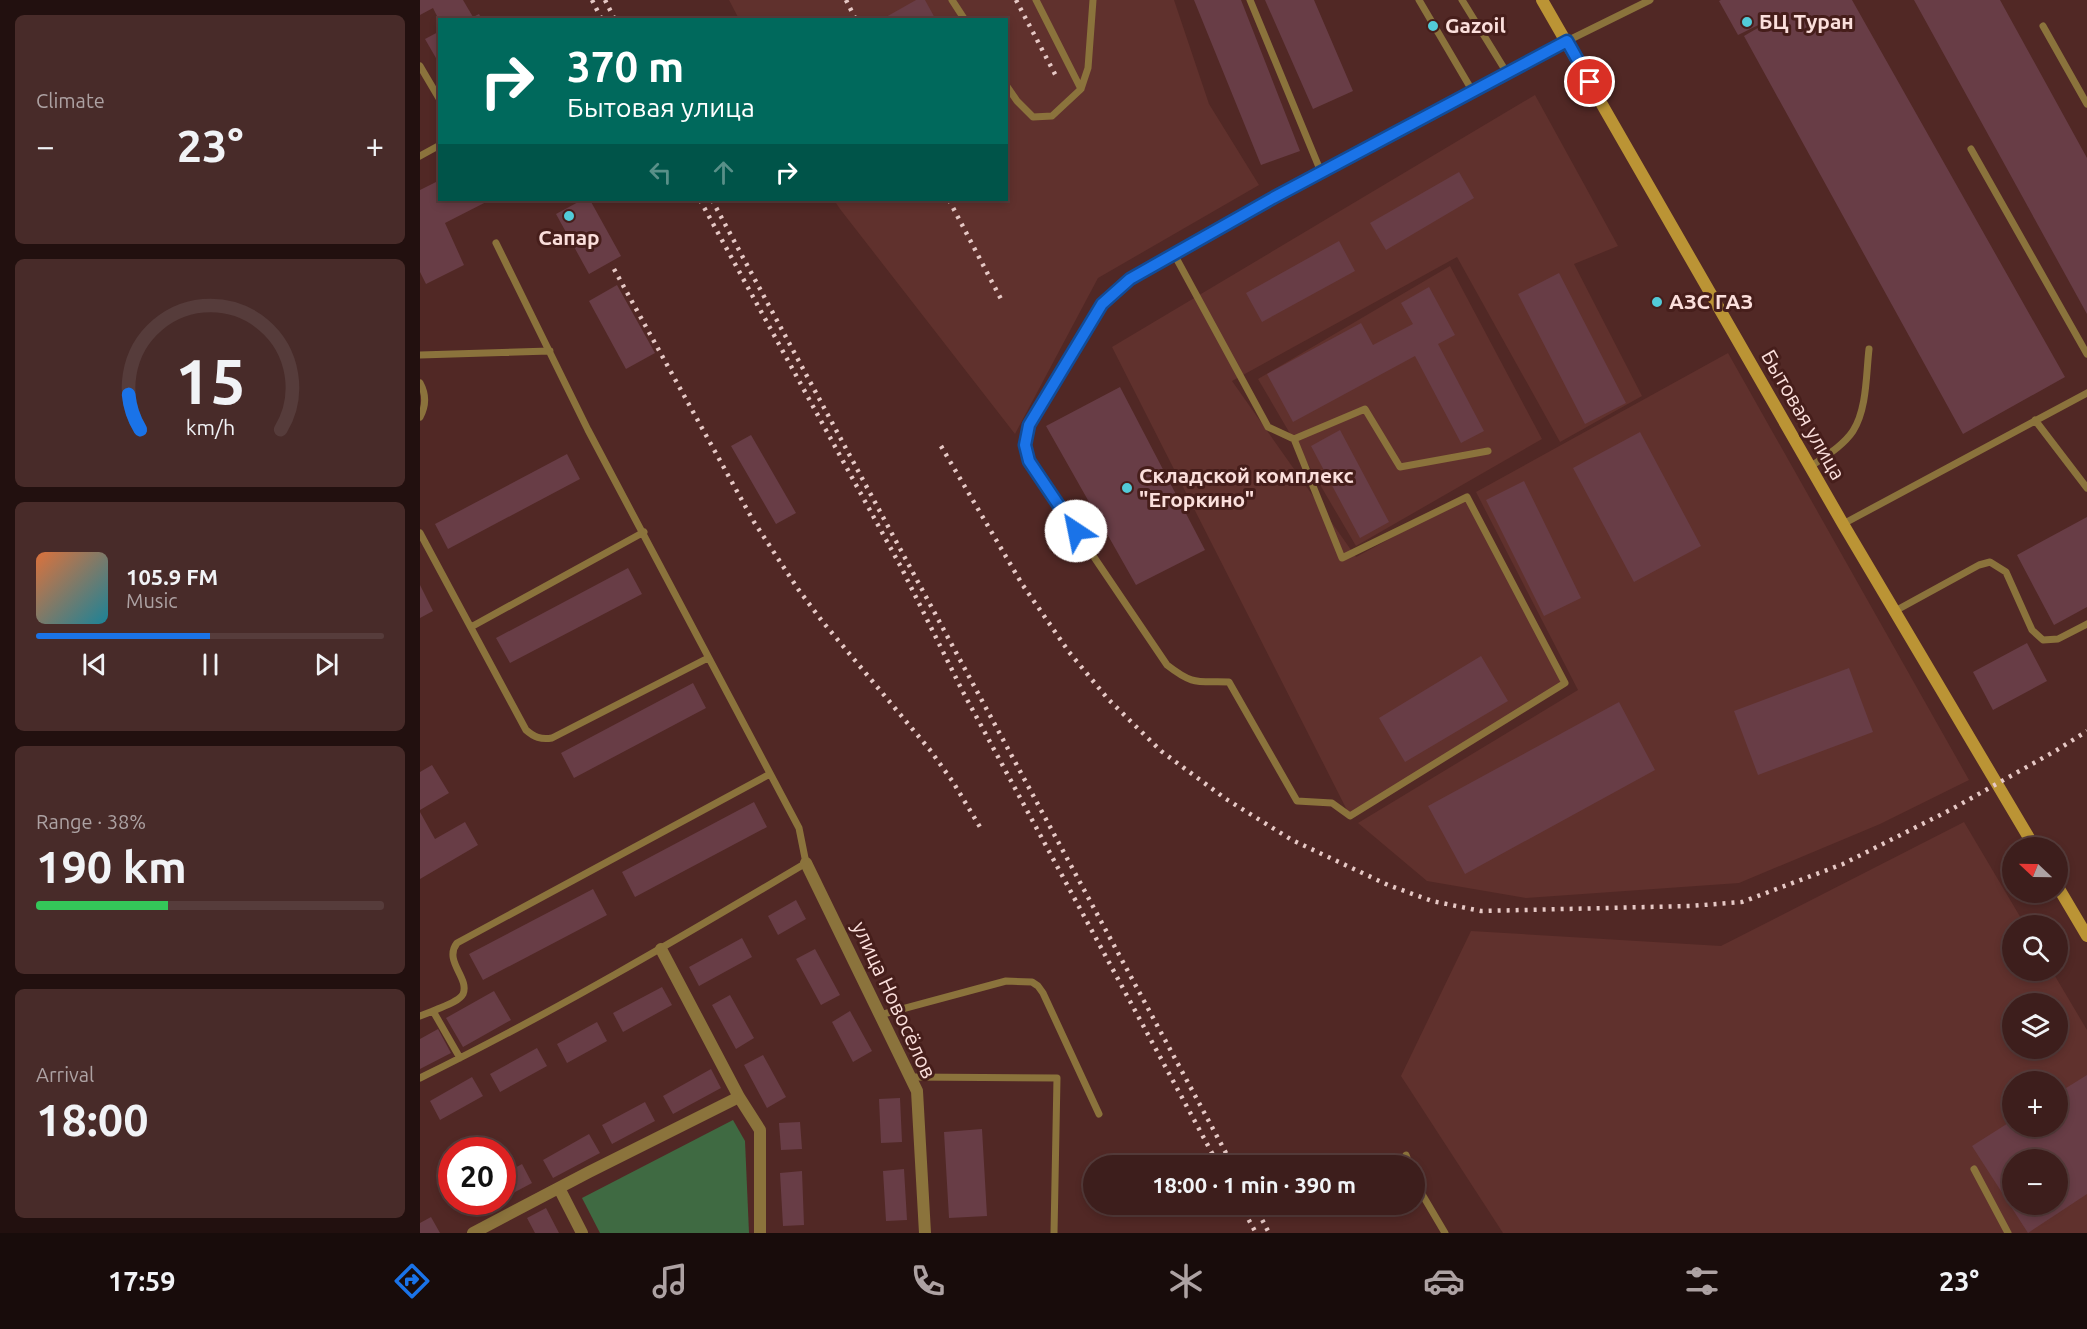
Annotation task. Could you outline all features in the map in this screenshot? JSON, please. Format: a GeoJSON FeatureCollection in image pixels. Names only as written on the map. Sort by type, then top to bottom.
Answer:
{"type":"FeatureCollection","features":[{"type":"Feature","properties":{"kind":"main road","name":"Бытовая улица"},"geometry":{"type":"LineString","coordinates":[[1542,0],[1843,524],[2028,837]]}},
{"type":"Feature","properties":{"kind":"main road"},"geometry":{"type":"LineString","coordinates":[[2067,903],[2087,936]]}},
{"type":"Feature","properties":{"kind":"street","name":"улица Новосёлов"},"geometry":{"type":"LineString","coordinates":[[806,863],[917,1091],[925,1233]]}},
{"type":"Feature","properties":{"kind":"street"},"geometry":{"type":"LineString","coordinates":[[662,949],[739,1097],[760,1130],[760,1233]]}},
{"type":"Feature","properties":{"kind":"street"},"geometry":{"type":"LineString","coordinates":[[473,1233],[739,1097]]}},
{"type":"Feature","properties":{"kind":"street"},"geometry":{"type":"LineString","coordinates":[[559,1188],[582,1233]]}},
{"type":"Feature","properties":{"kind":"lane"},"geometry":{"type":"LineString","coordinates":[[952,0],[963,18]]}},
{"type":"Feature","properties":{"kind":"lane"},"geometry":{"type":"LineString","coordinates":[[1036,0],[1081,89]]}},
{"type":"Feature","properties":{"kind":"lane"},"geometry":{"type":"LineString","coordinates":[[1008,88],[1033,117],[1052,116],[1081,89],[1088,68],[1092,0]]}},
{"type":"Feature","properties":{"kind":"lane"},"geometry":{"type":"LineString","coordinates":[[1250,0],[1321,172]]}},
{"type":"Feature","properties":{"kind":"lane"},"geometry":{"type":"LineString","coordinates":[[1419,0],[1473,92]]}},
{"type":"Feature","properties":{"kind":"lane"},"geometry":{"type":"LineString","coordinates":[[1462,0],[1507,73]]}},
{"type":"Feature","properties":{"kind":"lane"},"geometry":{"type":"LineString","coordinates":[[1174,254],[1268,427],[1294,439],[1342,558],[1467,497],[1565,683],[1350,816],[1332,802],[1297,801],[1229,682],[1193,682],[1182,677],[1167,665],[1029,461],[1025,445],[1029,425],[1102,304],[1130,279],[1174,254],[1321,172],[1567,41],[1650,0]]}},
{"type":"Feature","properties":{"kind":"lane"},"geometry":{"type":"LineString","coordinates":[[2043,26],[2087,104]]}},
{"type":"Feature","properties":{"kind":"lane"},"geometry":{"type":"LineString","coordinates":[[420,66],[438,97]]}},
{"type":"Feature","properties":{"kind":"lane"},"geometry":{"type":"LineString","coordinates":[[421,153],[438,146]]}},
{"type":"Feature","properties":{"kind":"lane"},"geometry":{"type":"LineString","coordinates":[[1971,149],[2087,354]]}},
{"type":"Feature","properties":{"kind":"lane"},"geometry":{"type":"LineString","coordinates":[[420,1078],[460,1059],[662,949],[806,863],[799,828],[588,430],[496,243]]}},
{"type":"Feature","properties":{"kind":"lane"},"geometry":{"type":"LineString","coordinates":[[1810,467],[1836,448],[1852,432],[1861,414],[1869,349]]}},
{"type":"Feature","properties":{"kind":"lane"},"geometry":{"type":"LineString","coordinates":[[420,355],[550,351]]}},
{"type":"Feature","properties":{"kind":"lane"},"geometry":{"type":"LineString","coordinates":[[420,383],[425,408],[420,417]]}},
{"type":"Feature","properties":{"kind":"lane"},"geometry":{"type":"LineString","coordinates":[[1843,524],[2087,393]]}},
{"type":"Feature","properties":{"kind":"lane"},"geometry":{"type":"LineString","coordinates":[[1294,439],[1365,409],[1400,467],[1488,451]]}},
{"type":"Feature","properties":{"kind":"lane"},"geometry":{"type":"LineString","coordinates":[[2035,420],[2087,488]]}},
{"type":"Feature","properties":{"kind":"lane"},"geometry":{"type":"LineString","coordinates":[[471,627],[644,532]]}},
{"type":"Feature","properties":{"kind":"lane"},"geometry":{"type":"LineString","coordinates":[[420,533],[526,730],[533,736],[542,739],[552,738],[708,658]]}},
{"type":"Feature","properties":{"kind":"lane"},"geometry":{"type":"LineString","coordinates":[[1895,612],[1979,565],[1990,562],[2006,573],[2032,630],[2043,640],[2058,639],[2087,624]]}},
{"type":"Feature","properties":{"kind":"lane"},"geometry":{"type":"LineString","coordinates":[[420,1016],[458,999],[463,994],[464,987],[452,954],[457,943],[770,774]]}},
{"type":"Feature","properties":{"kind":"lane"},"geometry":{"type":"LineString","coordinates":[[880,1015],[1006,981],[1032,982],[1043,993],[1099,1114]]}},
{"type":"Feature","properties":{"kind":"lane"},"geometry":{"type":"LineString","coordinates":[[434,1011],[460,1059]]}},
{"type":"Feature","properties":{"kind":"lane"},"geometry":{"type":"LineString","coordinates":[[911,1077],[1057,1078],[1054,1233]]}},
{"type":"Feature","properties":{"kind":"lane"},"geometry":{"type":"LineString","coordinates":[[1974,1170],[2008,1233]]}},
{"type":"Feature","properties":{"kind":"lane"},"geometry":{"type":"LineString","coordinates":[[1425,1199],[1445,1233]]}},
{"type":"Feature","properties":{"kind":"shaded area"},"geometry":{"type":"Polygon","coordinates":[[[729,0],[1174,0],[1209,104],[1259,185],[1098,278],[1015,434],[835,201],[1008,201],[1008,18],[738,18],[729,0]]]}},
{"type":"Feature","properties":{"kind":"shaded area"},"geometry":{"type":"Polygon","coordinates":[[[1535,95],[1618,246],[1574,264],[1642,396],[1560,442],[1457,257],[1232,381],[1356,557],[1467,497],[1565,683],[1350,816],[1112,347],[1535,95]]]}},
{"type":"Feature","properties":{"kind":"shaded area"},"geometry":{"type":"Polygon","coordinates":[[[1450,266],[1542,439],[1356,546],[1258,379],[1450,266]]]}},
{"type":"Feature","properties":{"kind":"shaded area"},"geometry":{"type":"Polygon","coordinates":[[[1728,353],[1969,780],[1880,824],[1739,883],[1526,898],[1427,881],[1358,823],[1578,690],[1476,492],[1728,353]]]}},
{"type":"Feature","properties":{"kind":"shaded area"},"geometry":{"type":"Polygon","coordinates":[[[1964,822],[2002,886],[2002,903],[2012,903],[2019,915],[2002,915],[2002,981],[2058,981],[2065,993],[2002,993],[2002,1059],[2068,1059],[2068,998],[2087,1030],[2087,1233],[1503,1233],[1401,1076],[1471,931],[1721,946],[1964,822]]]}},
{"type":"Feature","properties":{"kind":"green space"},"geometry":{"type":"Polygon","coordinates":[[[733,1120],[745,1141],[749,1233],[600,1233],[582,1198],[733,1120]]]}},
{"type":"Feature","properties":{"kind":"building"},"geometry":{"type":"Polygon","coordinates":[[[420,0],[463,0],[473,17],[479,14],[481,18],[438,18],[433,8],[420,15],[420,0]]]}},
{"type":"Feature","properties":{"kind":"building"},"geometry":{"type":"Polygon","coordinates":[[[916,0],[925,0],[935,18],[887,18],[916,0]]]}},
{"type":"Feature","properties":{"kind":"building"},"geometry":{"type":"Polygon","coordinates":[[[1194,0],[1241,0],[1300,151],[1261,165],[1194,0]]]}},
{"type":"Feature","properties":{"kind":"building"},"geometry":{"type":"Polygon","coordinates":[[[1265,0],[1314,0],[1353,91],[1313,109],[1265,0]]]}},
{"type":"Feature","properties":{"kind":"building"},"geometry":{"type":"Polygon","coordinates":[[[1852,0],[2065,377],[1963,434],[1744,36],[1785,12],[1738,35],[1719,1],[1852,0]]]}},
{"type":"Feature","properties":{"kind":"building"},"geometry":{"type":"Polygon","coordinates":[[[1914,0],[2000,0],[2087,158],[2087,314],[1914,0]]]}},
{"type":"Feature","properties":{"kind":"building"},"geometry":{"type":"Polygon","coordinates":[[[438,32],[438,62],[425,39],[438,32]]]}},
{"type":"Feature","properties":{"kind":"building"},"geometry":{"type":"Polygon","coordinates":[[[1459,172],[1474,198],[1386,250],[1370,223],[1459,172]]]}},
{"type":"Feature","properties":{"kind":"building"},"geometry":{"type":"Polygon","coordinates":[[[438,181],[438,201],[488,201],[445,223],[464,265],[426,284],[420,272],[420,190],[438,181]]]}},
{"type":"Feature","properties":{"kind":"building"},"geometry":{"type":"Polygon","coordinates":[[[580,201],[591,201],[621,256],[589,274],[556,214],[580,201]]]}},
{"type":"Feature","properties":{"kind":"building"},"geometry":{"type":"Polygon","coordinates":[[[1339,241],[1355,271],[1262,322],[1246,293],[1339,241]]]}},
{"type":"Feature","properties":{"kind":"building"},"geometry":{"type":"Polygon","coordinates":[[[1559,273],[1626,403],[1585,424],[1518,294],[1559,273]]]}},
{"type":"Feature","properties":{"kind":"building"},"geometry":{"type":"Polygon","coordinates":[[[617,285],[655,353],[626,369],[589,301],[617,285]]]}},
{"type":"Feature","properties":{"kind":"building"},"geometry":{"type":"Polygon","coordinates":[[[1429,287],[1455,335],[1438,344],[1484,431],[1461,443],[1415,356],[1293,422],[1267,374],[1361,323],[1373,345],[1413,324],[1401,303],[1429,287]]]}},
{"type":"Feature","properties":{"kind":"building","name":"Складской комплекс \"Егоркино\""},"geometry":{"type":"Polygon","coordinates":[[[1120,387],[1205,550],[1136,585],[1046,426],[1120,387]]]}},
{"type":"Feature","properties":{"kind":"building"},"geometry":{"type":"Polygon","coordinates":[[[1340,430],[1389,522],[1360,538],[1311,446],[1340,430]]]}},
{"type":"Feature","properties":{"kind":"building"},"geometry":{"type":"Polygon","coordinates":[[[1640,432],[1701,546],[1634,582],[1573,468],[1640,432]]]}},
{"type":"Feature","properties":{"kind":"building"},"geometry":{"type":"Polygon","coordinates":[[[751,435],[796,513],[776,524],[731,446],[751,435]]]}},
{"type":"Feature","properties":{"kind":"building"},"geometry":{"type":"Polygon","coordinates":[[[567,454],[580,479],[448,549],[435,524],[567,454]]]}},
{"type":"Feature","properties":{"kind":"building"},"geometry":{"type":"Polygon","coordinates":[[[1524,481],[1581,598],[1544,616],[1486,500],[1524,481]]]}},
{"type":"Feature","properties":{"kind":"building"},"geometry":{"type":"Polygon","coordinates":[[[2087,517],[2087,607],[2054,625],[2017,555],[2087,517]]]}},
{"type":"Feature","properties":{"kind":"building"},"geometry":{"type":"Polygon","coordinates":[[[628,568],[642,594],[510,663],[496,638],[628,568]]]}},
{"type":"Feature","properties":{"kind":"building"},"geometry":{"type":"Polygon","coordinates":[[[420,585],[433,611],[420,618],[420,585]]]}},
{"type":"Feature","properties":{"kind":"building"},"geometry":{"type":"Polygon","coordinates":[[[2027,643],[2047,681],[1993,710],[1973,672],[2027,643]]]}},
{"type":"Feature","properties":{"kind":"building"},"geometry":{"type":"Polygon","coordinates":[[[1481,656],[1508,701],[1405,762],[1379,718],[1481,656]]]}},
{"type":"Feature","properties":{"kind":"building"},"geometry":{"type":"Polygon","coordinates":[[[1849,668],[1873,732],[1758,775],[1734,711],[1849,668]]]}},
{"type":"Feature","properties":{"kind":"building"},"geometry":{"type":"Polygon","coordinates":[[[693,683],[706,708],[574,778],[561,753],[693,683]]]}},
{"type":"Feature","properties":{"kind":"building"},"geometry":{"type":"Polygon","coordinates":[[[1619,702],[1655,770],[1465,874],[1428,806],[1619,702]]]}},
{"type":"Feature","properties":{"kind":"building"},"geometry":{"type":"Polygon","coordinates":[[[432,765],[449,793],[420,810],[420,772],[432,765]]]}},
{"type":"Feature","properties":{"kind":"building"},"geometry":{"type":"Polygon","coordinates":[[[754,802],[767,827],[635,897],[622,872],[754,802]]]}},
{"type":"Feature","properties":{"kind":"building"},"geometry":{"type":"Polygon","coordinates":[[[420,812],[435,839],[465,822],[478,845],[420,879],[420,812]]]}},
{"type":"Feature","properties":{"kind":"building"},"geometry":{"type":"Polygon","coordinates":[[[593,889],[607,915],[483,980],[469,954],[593,889]]]}},
{"type":"Feature","properties":{"kind":"building"},"geometry":{"type":"Polygon","coordinates":[[[796,900],[806,919],[778,935],[768,916],[796,900]]]}},
{"type":"Feature","properties":{"kind":"building"},"geometry":{"type":"Polygon","coordinates":[[[742,938],[752,957],[699,986],[689,967],[742,938]]]}},
{"type":"Feature","properties":{"kind":"building"},"geometry":{"type":"Polygon","coordinates":[[[815,949],[840,995],[821,1005],[796,959],[815,949]]]}},
{"type":"Feature","properties":{"kind":"building"},"geometry":{"type":"Polygon","coordinates":[[[662,987],[672,1005],[623,1032],[613,1013],[662,987]]]}},
{"type":"Feature","properties":{"kind":"building"},"geometry":{"type":"Polygon","coordinates":[[[494,991],[511,1020],[463,1047],[446,1018],[494,991]]]}},
{"type":"Feature","properties":{"kind":"building"},"geometry":{"type":"Polygon","coordinates":[[[730,995],[754,1038],[736,1049],[712,1005],[730,995]]]}},
{"type":"Feature","properties":{"kind":"building"},"geometry":{"type":"Polygon","coordinates":[[[850,1011],[872,1051],[853,1062],[832,1022],[850,1011]]]}},
{"type":"Feature","properties":{"kind":"building"},"geometry":{"type":"Polygon","coordinates":[[[597,1022],[607,1041],[567,1063],[557,1044],[597,1022]]]}},
{"type":"Feature","properties":{"kind":"building"},"geometry":{"type":"Polygon","coordinates":[[[438,1029],[451,1053],[420,1069],[420,1039],[438,1029]]]}},
{"type":"Feature","properties":{"kind":"building"},"geometry":{"type":"Polygon","coordinates":[[[537,1048],[547,1066],[500,1092],[490,1074],[537,1048]]]}},
{"type":"Feature","properties":{"kind":"building"},"geometry":{"type":"Polygon","coordinates":[[[763,1055],[786,1097],[767,1108],[744,1065],[763,1055]]]}},
{"type":"Feature","properties":{"kind":"building"},"geometry":{"type":"Polygon","coordinates":[[[711,1069],[721,1088],[673,1114],[663,1096],[711,1069]]]}},
{"type":"Feature","properties":{"kind":"building"},"geometry":{"type":"Polygon","coordinates":[[[2087,1075],[2087,1194],[2068,1207],[2068,1149],[2002,1149],[2002,1193],[1972,1146],[2002,1127],[2002,1137],[2068,1137],[2068,1087],[2087,1075]]]}},
{"type":"Feature","properties":{"kind":"building"},"geometry":{"type":"Polygon","coordinates":[[[472,1077],[483,1096],[440,1120],[430,1101],[472,1077]]]}},
{"type":"Feature","properties":{"kind":"building"},"geometry":{"type":"Polygon","coordinates":[[[900,1098],[902,1142],[881,1143],[879,1099],[900,1098]]]}},
{"type":"Feature","properties":{"kind":"building"},"geometry":{"type":"Polygon","coordinates":[[[645,1102],[655,1121],[612,1144],[602,1125],[645,1102]]]}},
{"type":"Feature","properties":{"kind":"building"},"geometry":{"type":"Polygon","coordinates":[[[800,1122],[802,1149],[781,1150],[779,1123],[800,1122]]]}},
{"type":"Feature","properties":{"kind":"building"},"geometry":{"type":"Polygon","coordinates":[[[982,1129],[987,1216],[949,1218],[944,1132],[982,1129]]]}},
{"type":"Feature","properties":{"kind":"building"},"geometry":{"type":"Polygon","coordinates":[[[589,1134],[600,1153],[553,1178],[543,1160],[589,1134]]]}},
{"type":"Feature","properties":{"kind":"building"},"geometry":{"type":"Polygon","coordinates":[[[522,1164],[532,1183],[516,1192],[516,1167],[522,1164]]]}},
{"type":"Feature","properties":{"kind":"building"},"geometry":{"type":"Polygon","coordinates":[[[904,1169],[907,1220],[886,1221],[883,1171],[904,1169]]]}},
{"type":"Feature","properties":{"kind":"building"},"geometry":{"type":"Polygon","coordinates":[[[802,1171],[804,1225],[783,1226],[780,1173],[802,1171]]]}},
{"type":"Feature","properties":{"kind":"building"},"geometry":{"type":"Polygon","coordinates":[[[546,1208],[559,1233],[535,1233],[527,1218],[546,1208]]]}},
{"type":"Feature","properties":{"kind":"building"},"geometry":{"type":"Polygon","coordinates":[[[2016,1215],[2055,1215],[2028,1233],[2016,1215]]]}},
{"type":"Feature","properties":{"kind":"building"},"geometry":{"type":"Polygon","coordinates":[[[431,1217],[440,1233],[420,1233],[420,1223],[431,1217]]]}},
{"type":"Feature","properties":{"kind":"railway"},"geometry":{"type":"LineString","coordinates":[[592,0],[601,18]]}},
{"type":"Feature","properties":{"kind":"railway"},"geometry":{"type":"LineString","coordinates":[[605,0],[614,18]]}},
{"type":"Feature","properties":{"kind":"railway"},"geometry":{"type":"LineString","coordinates":[[846,0],[855,18]]}},
{"type":"Feature","properties":{"kind":"railway"},"geometry":{"type":"LineString","coordinates":[[1016,0],[1056,76]]}},
{"type":"Feature","properties":{"kind":"railway"},"geometry":{"type":"LineString","coordinates":[[701,201],[901,567],[963,692],[1213,1155]]}},
{"type":"Feature","properties":{"kind":"railway"},"geometry":{"type":"LineString","coordinates":[[713,201],[1227,1155]]}},
{"type":"Feature","properties":{"kind":"railway"},"geometry":{"type":"LineString","coordinates":[[950,201],[1002,301]]}},
{"type":"Feature","properties":{"kind":"railway"},"geometry":{"type":"LineString","coordinates":[[614,269],[754,522],[822,621],[930,750],[953,782],[980,827]]}},
{"type":"Feature","properties":{"kind":"railway"},"geometry":{"type":"LineString","coordinates":[[941,446],[1022,584],[1069,652],[1108,699],[1161,751],[1226,799],[1292,840],[1388,885],[1432,901],[1481,911],[1690,906],[1742,902],[1843,864],[1952,809],[2087,731]]}},
{"type":"Feature","properties":{"kind":"railway"},"geometry":{"type":"LineString","coordinates":[[1246,1215],[1256,1233]]}},
{"type":"Feature","properties":{"kind":"railway"},"geometry":{"type":"LineString","coordinates":[[1260,1215],[1269,1233]]}},
{"type":"Feature","properties":{"kind":"place","name":"БЦ Туран"},"geometry":{"type":"Point","coordinates":[1747,22]}},
{"type":"Feature","properties":{"kind":"place","name":"Gazoil"},"geometry":{"type":"Point","coordinates":[1433,26]}},
{"type":"Feature","properties":{"kind":"place","name":"Сапар"},"geometry":{"type":"Point","coordinates":[569,216]}},
{"type":"Feature","properties":{"kind":"place","name":"АЗС ГАЗ"},"geometry":{"type":"Point","coordinates":[1657,302]}},
{"type":"Feature","properties":{"kind":"place","name":"Складской комплекс \"Егоркино\""},"geometry":{"type":"Point","coordinates":[1127,488]}},
{"type":"Feature","properties":{"kind":"route"},"geometry":{"type":"LineString","coordinates":[[1076,531],[1029,461],[1025,445],[1029,425],[1102,304],[1130,279],[1273,198],[1567,41],[1590,82]]}}]}
